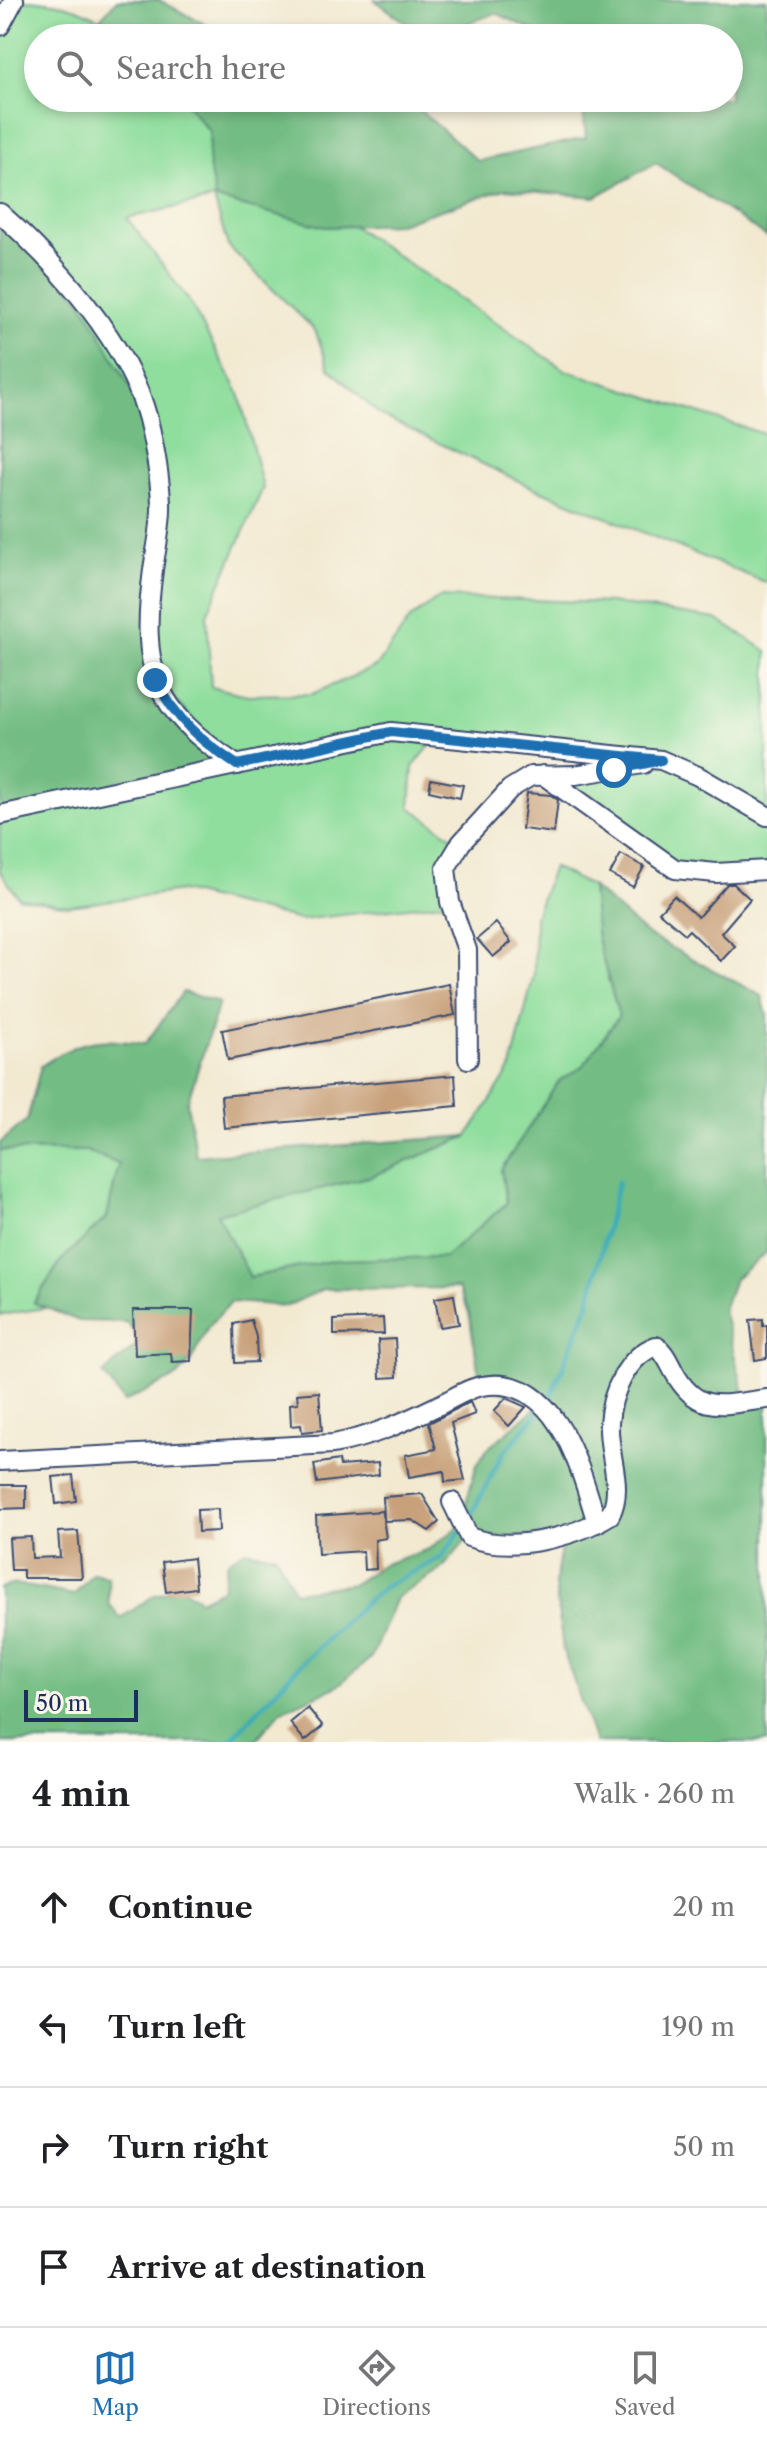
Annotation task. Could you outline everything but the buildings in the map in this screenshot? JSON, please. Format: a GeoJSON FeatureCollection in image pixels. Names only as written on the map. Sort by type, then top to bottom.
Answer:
{"type":"FeatureCollection","features":[{"type":"Feature","properties":{"kind":"street"},"geometry":{"type":"LineString","coordinates":[[0,26],[14,0]]}},
{"type":"Feature","properties":{"kind":"street"},"geometry":{"type":"LineString","coordinates":[[0,213],[84,303],[117,348],[147,417],[162,504],[148,633],[155,680],[182,722],[200,740],[237,765]]}},
{"type":"Feature","properties":{"kind":"street"},"geometry":{"type":"LineString","coordinates":[[0,815],[391,732],[661,760],[698,776],[767,816]]}},
{"type":"Feature","properties":{"kind":"street"},"geometry":{"type":"LineString","coordinates":[[468,1059],[467,950],[450,902],[446,868],[461,843],[510,789],[531,776],[614,770],[661,760]]}},
{"type":"Feature","properties":{"kind":"street"},"geometry":{"type":"LineString","coordinates":[[543,775],[675,869],[716,873],[767,870]]}},
{"type":"Feature","properties":{"kind":"street"},"geometry":{"type":"LineString","coordinates":[[452,1502],[465,1531],[484,1543],[518,1543],[563,1535],[610,1515],[618,1500],[609,1423],[616,1392],[628,1367],[648,1349],[661,1348],[684,1391],[696,1401],[717,1405],[767,1399]]}},
{"type":"Feature","properties":{"kind":"street"},"geometry":{"type":"LineString","coordinates":[[0,1461],[333,1444],[372,1437],[481,1386],[508,1386],[536,1398],[550,1412],[576,1455],[597,1523]]}},
{"type":"Feature","properties":{"kind":"green space"},"geometry":{"type":"Polygon","coordinates":[[[14,0],[75,8],[108,24],[24,24],[24,112],[194,112],[210,132],[208,160],[325,227],[353,226],[565,370],[767,435],[767,583],[527,485],[380,415],[329,368],[315,330],[228,246],[214,199],[127,218],[188,299],[239,393],[263,488],[207,614],[211,687],[248,695],[312,694],[377,666],[410,619],[440,597],[610,603],[716,619],[767,651],[767,870],[675,869],[543,775],[657,761],[437,737],[413,767],[410,807],[461,843],[446,868],[450,902],[300,920],[181,891],[69,906],[19,898],[0,871],[0,815],[173,712],[0,213],[0,26],[14,0]]]}},
{"type":"Feature","properties":{"kind":"green space"},"geometry":{"type":"Polygon","coordinates":[[[117,0],[159,0],[204,24],[109,24],[100,18],[117,0]]]}},
{"type":"Feature","properties":{"kind":"green space"},"geometry":{"type":"Polygon","coordinates":[[[375,0],[767,0],[767,237],[656,163],[595,197],[505,189],[398,224],[325,227],[215,199],[208,160],[210,132],[194,112],[422,112],[478,161],[586,138],[583,112],[743,112],[743,24],[520,24],[496,13],[465,24],[407,24],[375,0]]]}},
{"type":"Feature","properties":{"kind":"green space"},"geometry":{"type":"Polygon","coordinates":[[[15,227],[83,303],[147,417],[162,504],[155,680],[237,765],[0,815],[0,229],[15,227]]]}},
{"type":"Feature","properties":{"kind":"green space"},"geometry":{"type":"Polygon","coordinates":[[[553,867],[592,887],[597,939],[619,1016],[582,1068],[559,1081],[501,1170],[507,1203],[445,1257],[336,1260],[250,1277],[216,1214],[372,1176],[468,1136],[511,1068],[534,974],[535,916],[553,867]]]}},
{"type":"Feature","properties":{"kind":"green space"},"geometry":{"type":"Polygon","coordinates":[[[592,887],[649,936],[762,996],[767,1016],[767,1252],[734,1279],[723,1310],[746,1401],[767,1399],[767,1742],[595,1742],[563,1650],[555,1584],[563,1536],[469,1537],[441,1570],[396,1598],[371,1658],[336,1687],[282,1710],[254,1742],[0,1742],[0,1588],[15,1584],[74,1595],[93,1573],[108,1577],[109,1604],[121,1618],[155,1595],[182,1588],[200,1600],[222,1589],[228,1561],[245,1550],[276,1555],[295,1592],[353,1584],[382,1565],[429,1549],[460,1526],[476,1467],[486,1450],[541,1403],[481,1386],[469,1313],[458,1288],[323,1289],[287,1306],[231,1302],[208,1327],[191,1361],[178,1376],[124,1402],[103,1374],[143,1340],[126,1322],[79,1321],[34,1303],[61,1261],[107,1217],[119,1164],[86,1151],[0,1150],[0,1143],[27,1120],[41,1066],[68,1050],[90,1042],[145,1044],[183,992],[219,1003],[187,1103],[196,1156],[468,1136],[372,1176],[217,1214],[250,1277],[336,1260],[445,1257],[507,1203],[501,1170],[559,1081],[582,1067],[619,1016],[597,939],[592,887]]]}},
{"type":"Feature","properties":{"kind":"green space"},"geometry":{"type":"Polygon","coordinates":[[[0,1150],[86,1151],[119,1164],[107,1217],[61,1261],[34,1302],[45,1308],[0,1315],[0,1150]]]}},
{"type":"Feature","properties":{"kind":"waterway"},"geometry":{"type":"LineString","coordinates":[[467,1523],[502,1455],[550,1398],[589,1303],[618,1182]]}},
{"type":"Feature","properties":{"kind":"waterway"},"geometry":{"type":"LineString","coordinates":[[229,1742],[297,1668],[367,1601],[387,1585],[441,1558],[461,1531]]}},
{"type":"Feature","properties":{"kind":"route"},"geometry":{"type":"LineString","coordinates":[[155,680],[173,712],[200,740],[237,765],[391,732],[661,760],[614,770]]}}]}
